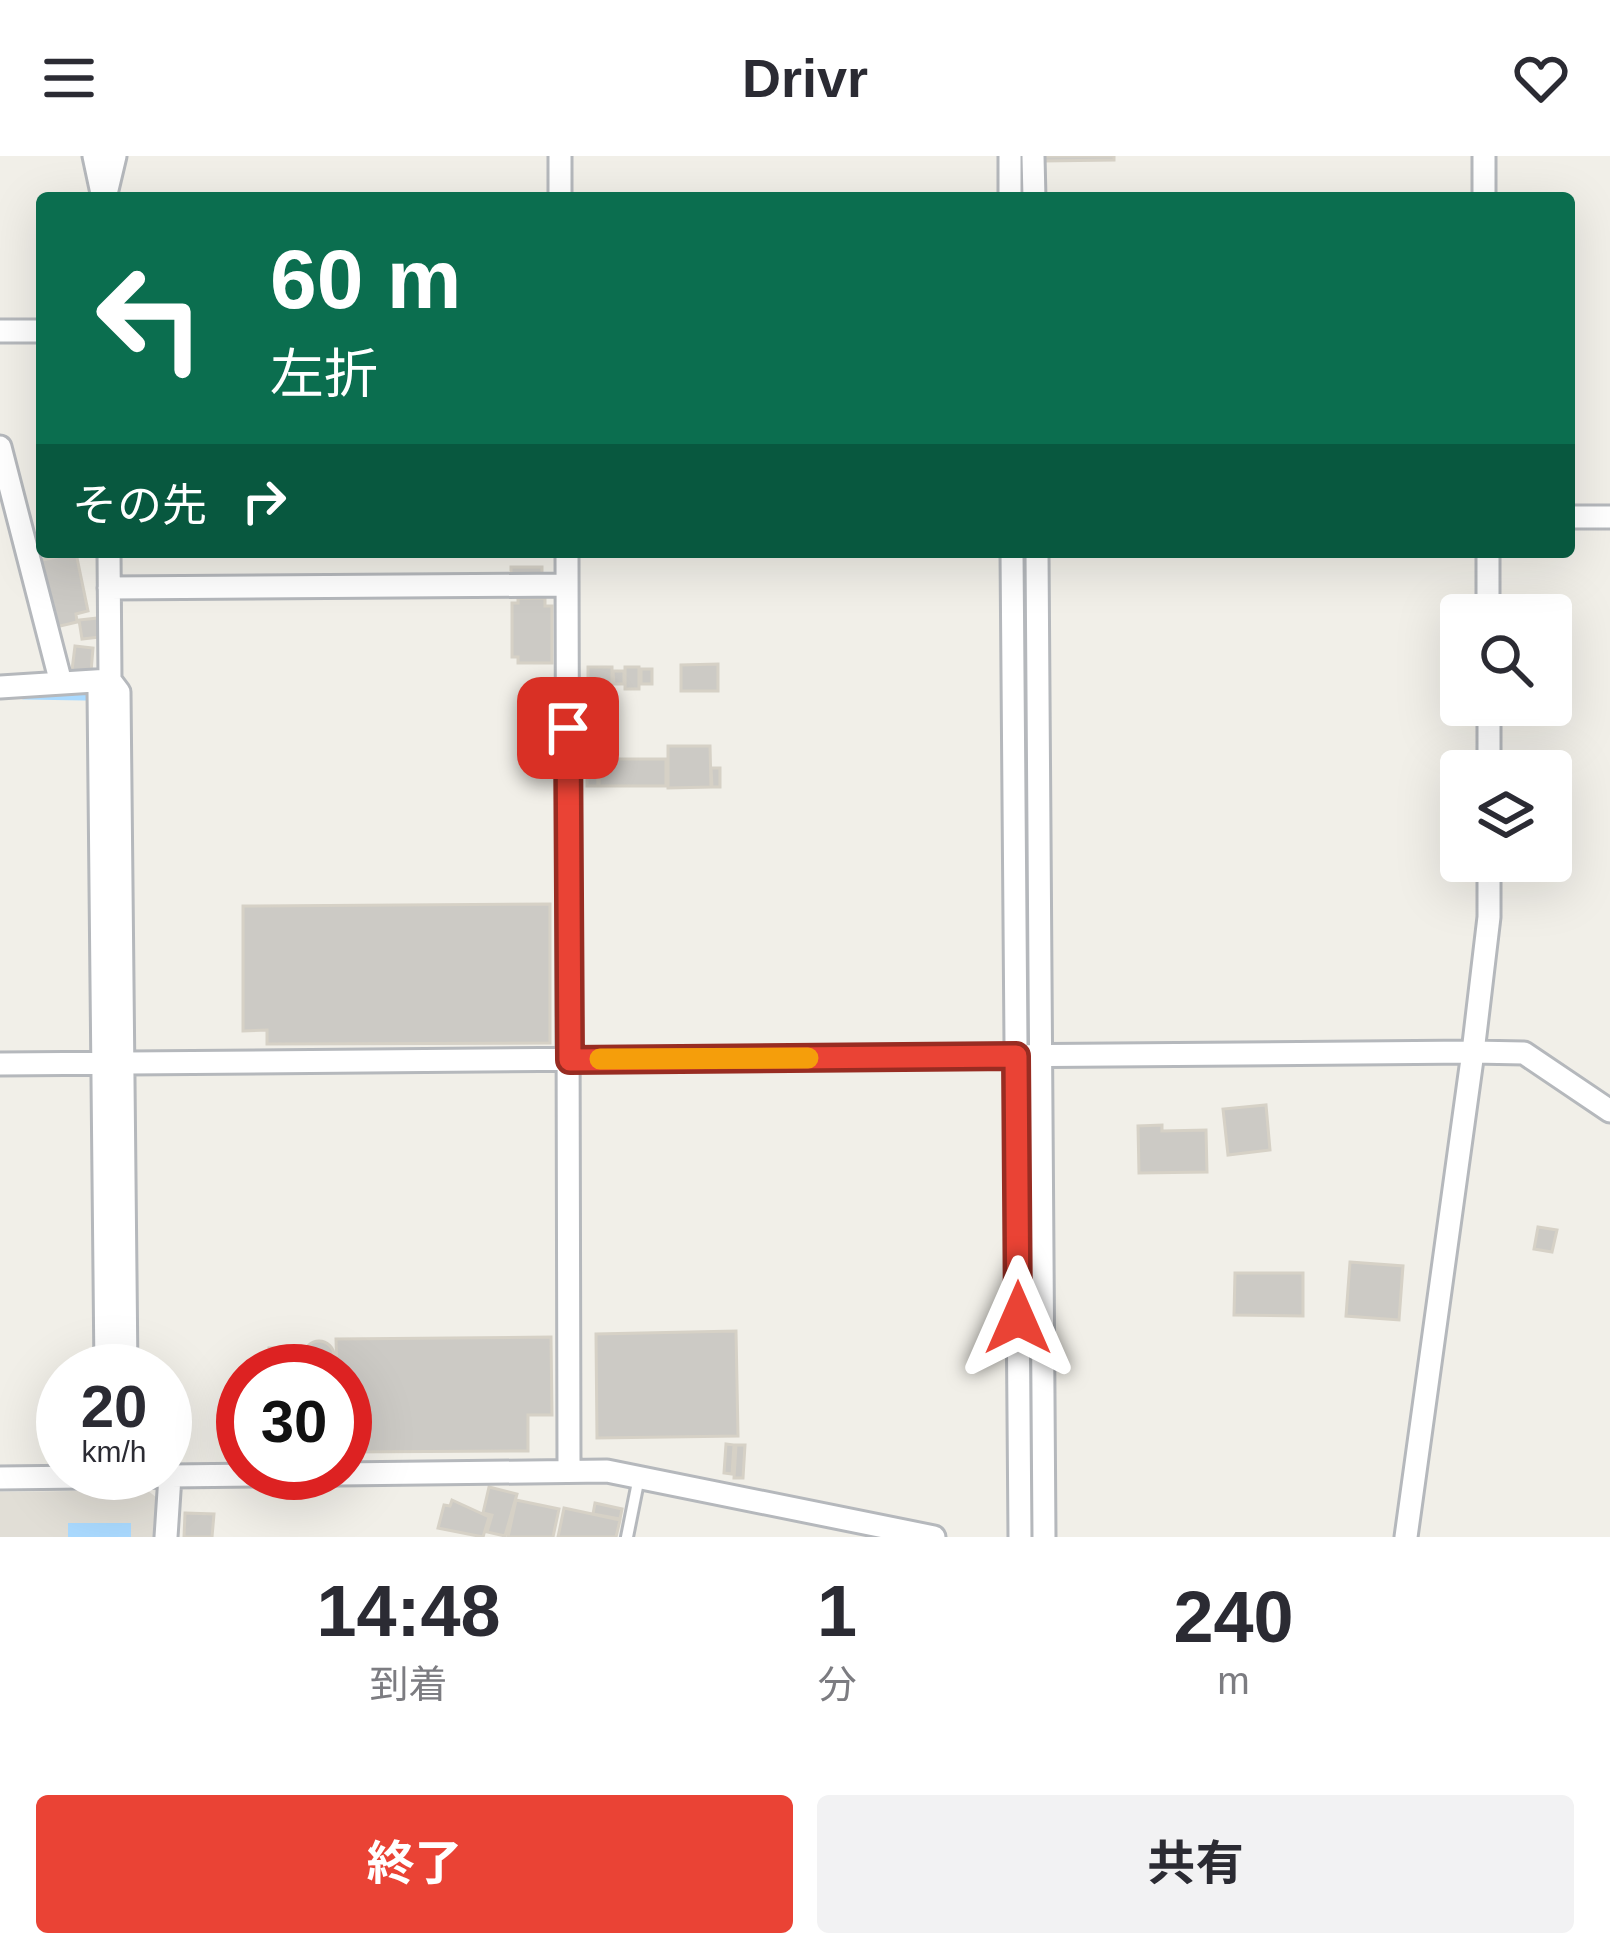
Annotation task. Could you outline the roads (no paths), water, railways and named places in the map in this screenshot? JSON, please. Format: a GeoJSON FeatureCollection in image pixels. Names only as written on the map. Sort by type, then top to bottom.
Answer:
{"type":"FeatureCollection","features":[{"type":"Feature","properties":{"kind":"street"},"geometry":{"type":"LineString","coordinates":[[94,156],[103,192]]}},
{"type":"Feature","properties":{"kind":"street"},"geometry":{"type":"LineString","coordinates":[[106,192],[115,156]]}},
{"type":"Feature","properties":{"kind":"street"},"geometry":{"type":"LineString","coordinates":[[560,156],[560,192]]}},
{"type":"Feature","properties":{"kind":"street"},"geometry":{"type":"LineString","coordinates":[[1010,156],[1010,192]]}},
{"type":"Feature","properties":{"kind":"street"},"geometry":{"type":"LineString","coordinates":[[1033,156],[1034,192]]}},
{"type":"Feature","properties":{"kind":"street"},"geometry":{"type":"LineString","coordinates":[[1484,156],[1484,192]]}},
{"type":"Feature","properties":{"kind":"street"},"geometry":{"type":"LineString","coordinates":[[0,331],[36,331]]}},
{"type":"Feature","properties":{"kind":"street"},"geometry":{"type":"LineString","coordinates":[[0,447],[61,683]]}},
{"type":"Feature","properties":{"kind":"street"},"geometry":{"type":"LineString","coordinates":[[1575,517],[1610,517]]}},
{"type":"Feature","properties":{"kind":"street"},"geometry":{"type":"LineString","coordinates":[[107,1344],[119,692],[110,680],[109,558]]}},
{"type":"Feature","properties":{"kind":"street"},"geometry":{"type":"LineString","coordinates":[[567,558],[569,1472]]}},
{"type":"Feature","properties":{"kind":"street"},"geometry":{"type":"LineString","coordinates":[[1012,558],[1020,1537]]}},
{"type":"Feature","properties":{"kind":"street"},"geometry":{"type":"LineString","coordinates":[[1037,558],[1044,1537]]}},
{"type":"Feature","properties":{"kind":"street"},"geometry":{"type":"LineString","coordinates":[[1488,558],[1488,594]]}},
{"type":"Feature","properties":{"kind":"street"},"geometry":{"type":"LineString","coordinates":[[110,588],[567,585]]}},
{"type":"Feature","properties":{"kind":"street"},"geometry":{"type":"LineString","coordinates":[[0,687],[110,680]]}},
{"type":"Feature","properties":{"kind":"street"},"geometry":{"type":"LineString","coordinates":[[1406,1537],[1473,1052],[1489,882]]}},
{"type":"Feature","properties":{"kind":"street"},"geometry":{"type":"LineString","coordinates":[[0,1064],[1524,1053],[1610,1111]]}},
{"type":"Feature","properties":{"kind":"street"},"geometry":{"type":"LineString","coordinates":[[113,1064],[125,1344]]}},
{"type":"Feature","properties":{"kind":"street"},"geometry":{"type":"LineString","coordinates":[[192,1476],[569,1472],[639,1478],[934,1537]]}},
{"type":"Feature","properties":{"kind":"street"},"geometry":{"type":"LineString","coordinates":[[0,1478],[36,1477]]}},
{"type":"Feature","properties":{"kind":"street"},"geometry":{"type":"LineString","coordinates":[[166,1537],[168,1500]]}},
{"type":"Feature","properties":{"kind":"lane"},"geometry":{"type":"LineString","coordinates":[[627,1537],[639,1478]]}},
{"type":"Feature","properties":{"kind":"water"},"geometry":{"type":"Polygon","coordinates":[[[68,1523],[131,1523],[131,1537],[68,1537],[68,1523]]]}},
{"type":"Feature","properties":{"kind":"waterway"},"geometry":{"type":"LineString","coordinates":[[1022,156],[1022,192]]}},
{"type":"Feature","properties":{"kind":"waterway"},"geometry":{"type":"LineString","coordinates":[[1025,558],[1029,1035]]}},
{"type":"Feature","properties":{"kind":"waterway"},"geometry":{"type":"LineString","coordinates":[[24,695],[85,696]]}},
{"type":"Feature","properties":{"kind":"waterway"},"geometry":{"type":"LineString","coordinates":[[1029,1071],[1033,1535]]}}]}
